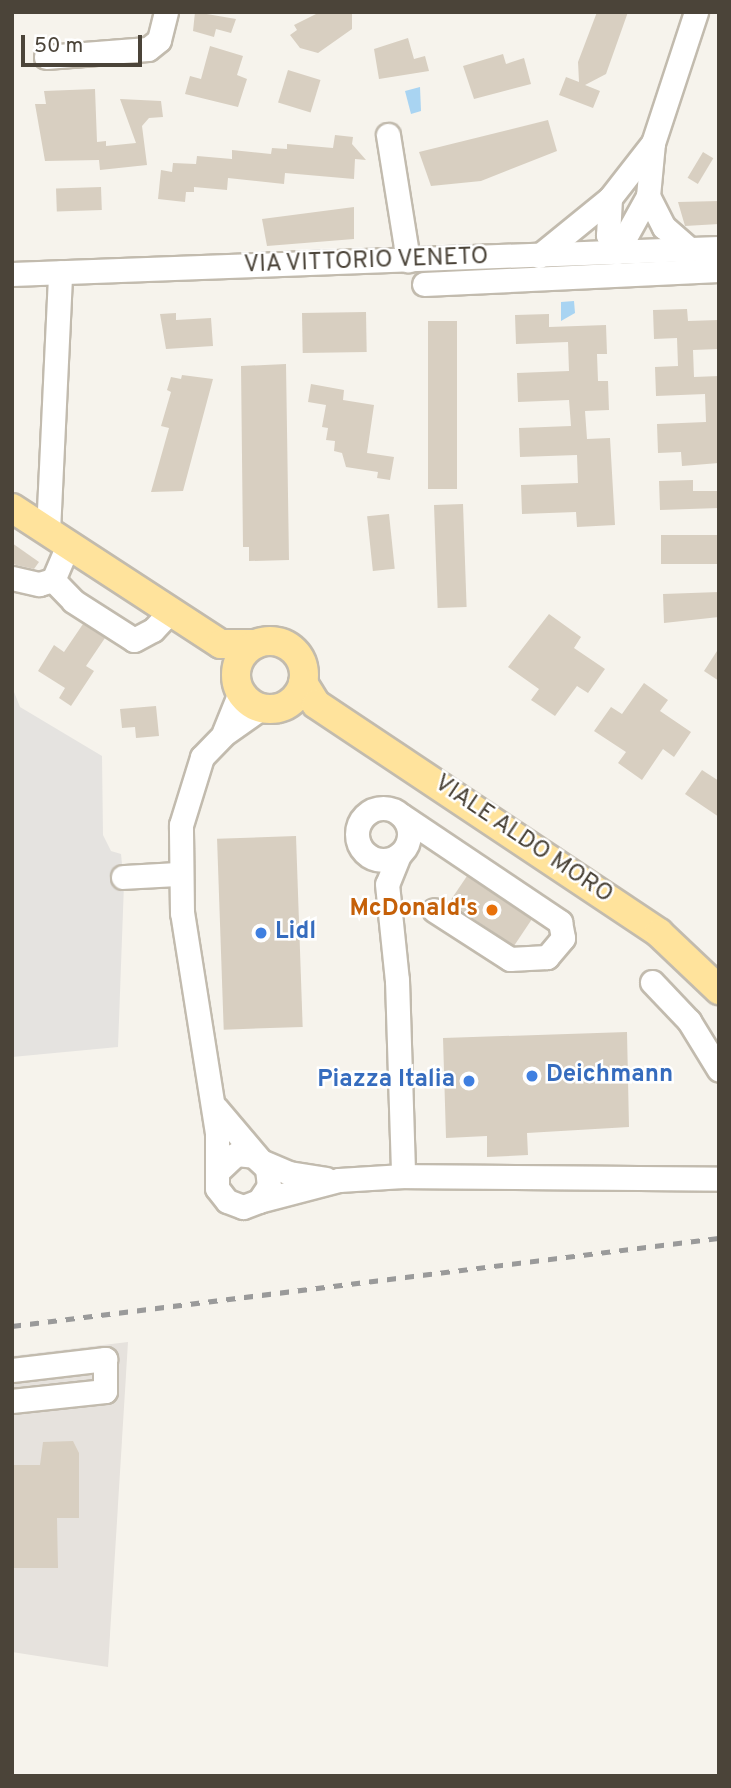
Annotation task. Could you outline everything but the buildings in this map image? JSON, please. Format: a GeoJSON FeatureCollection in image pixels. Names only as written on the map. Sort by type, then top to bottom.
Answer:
{"type":"FeatureCollection","features":[{"type":"Feature","properties":{"kind":"main road"},"geometry":{"type":"LineString","coordinates":[[12,508],[222,643],[254,644],[266,641],[288,646],[302,662],[304,696],[261,708],[242,695],[222,643]]}},
{"type":"Feature","properties":{"kind":"main road"},"geometry":{"type":"LineString","coordinates":[[236,679],[245,652],[254,644]]}},
{"type":"Feature","properties":{"kind":"main road","name":"VIALE ALDO MORO"},"geometry":{"type":"LineString","coordinates":[[304,696],[539,849],[659,933],[719,990]]}},
{"type":"Feature","properties":{"kind":"street"},"geometry":{"type":"LineString","coordinates":[[46,57],[148,49],[159,40],[166,12]]}},
{"type":"Feature","properties":{"kind":"street"},"geometry":{"type":"LineString","coordinates":[[617,252],[648,196],[653,143],[696,12]]}},
{"type":"Feature","properties":{"kind":"street"},"geometry":{"type":"LineString","coordinates":[[388,135],[408,260]]}},
{"type":"Feature","properties":{"kind":"street"},"geometry":{"type":"LineString","coordinates":[[539,256],[610,198],[653,143]]}},
{"type":"Feature","properties":{"kind":"street"},"geometry":{"type":"LineString","coordinates":[[648,196],[664,227],[689,249]]}},
{"type":"Feature","properties":{"kind":"street"},"geometry":{"type":"LineString","coordinates":[[610,198],[608,235],[617,252]]}},
{"type":"Feature","properties":{"kind":"street","name":"VIA VITTORIO VENETO"},"geometry":{"type":"LineString","coordinates":[[12,274],[719,248]]}},
{"type":"Feature","properties":{"kind":"street"},"geometry":{"type":"LineString","coordinates":[[424,284],[719,270]]}},
{"type":"Feature","properties":{"kind":"street"},"geometry":{"type":"LineString","coordinates":[[53,580],[58,538],[60,272]]}},
{"type":"Feature","properties":{"kind":"street"},"geometry":{"type":"LineString","coordinates":[[12,578],[38,584],[53,580]]}},
{"type":"Feature","properties":{"kind":"street"},"geometry":{"type":"LineString","coordinates":[[53,580],[74,601],[134,640],[153,630],[171,611]]}},
{"type":"Feature","properties":{"kind":"street"},"geometry":{"type":"LineString","coordinates":[[223,735],[238,698],[236,679]]}},
{"type":"Feature","properties":{"kind":"street"},"geometry":{"type":"LineString","coordinates":[[261,708],[223,735],[202,757],[193,779],[181,825],[178,874],[210,1099],[218,1171],[217,1188],[227,1201],[243,1207],[339,1181],[403,1176],[719,1179]]}},
{"type":"Feature","properties":{"kind":"street"},"geometry":{"type":"LineString","coordinates":[[403,1176],[397,980],[387,884],[357,842],[362,817],[385,807],[401,815],[561,922],[564,938],[547,957],[510,959],[434,910]]}},
{"type":"Feature","properties":{"kind":"street"},"geometry":{"type":"LineString","coordinates":[[387,884],[409,831],[401,815]]}},
{"type":"Feature","properties":{"kind":"street"},"geometry":{"type":"LineString","coordinates":[[369,857],[382,861],[399,855]]}},
{"type":"Feature","properties":{"kind":"street"},"geometry":{"type":"LineString","coordinates":[[123,877],[178,874]]}},
{"type":"Feature","properties":{"kind":"street"},"geometry":{"type":"LineString","coordinates":[[652,982],[689,1021],[719,1070]]}},
{"type":"Feature","properties":{"kind":"street"},"geometry":{"type":"LineString","coordinates":[[210,1099],[261,1161],[269,1186],[259,1201]]}},
{"type":"Feature","properties":{"kind":"street"},"geometry":{"type":"LineString","coordinates":[[218,1171],[236,1154],[289,1173],[339,1181]]}},
{"type":"Feature","properties":{"kind":"street"},"geometry":{"type":"LineString","coordinates":[[12,1370],[104,1359],[105,1391],[12,1401]]}},
{"type":"Feature","properties":{"kind":"shaded area"},"geometry":{"type":"Polygon","coordinates":[[[12,687],[20,707],[102,756],[103,835],[111,851],[121,854],[124,884],[118,1047],[12,1057],[12,687]]]}},
{"type":"Feature","properties":{"kind":"shaded area"},"geometry":{"type":"Polygon","coordinates":[[[128,1342],[108,1667],[12,1652],[12,1356],[128,1342]]]}},
{"type":"Feature","properties":{"kind":"water"},"geometry":{"type":"Polygon","coordinates":[[[420,87],[421,111],[411,114],[405,91],[420,87]]]}},
{"type":"Feature","properties":{"kind":"water"},"geometry":{"type":"Polygon","coordinates":[[[574,301],[575,313],[561,321],[561,302],[574,301]]]}},
{"type":"Feature","properties":{"kind":"railway"},"geometry":{"type":"LineString","coordinates":[[12,1326],[719,1238]]}},
{"type":"Feature","properties":{"kind":"place","name":"McDonald's"},"geometry":{"type":"Point","coordinates":[492,910]}},
{"type":"Feature","properties":{"kind":"place","name":"Lidl"},"geometry":{"type":"Point","coordinates":[261,933]}},
{"type":"Feature","properties":{"kind":"place","name":"Deichmann"},"geometry":{"type":"Point","coordinates":[532,1076]}},
{"type":"Feature","properties":{"kind":"place","name":"Piazza Italia"},"geometry":{"type":"Point","coordinates":[469,1081]}}]}
